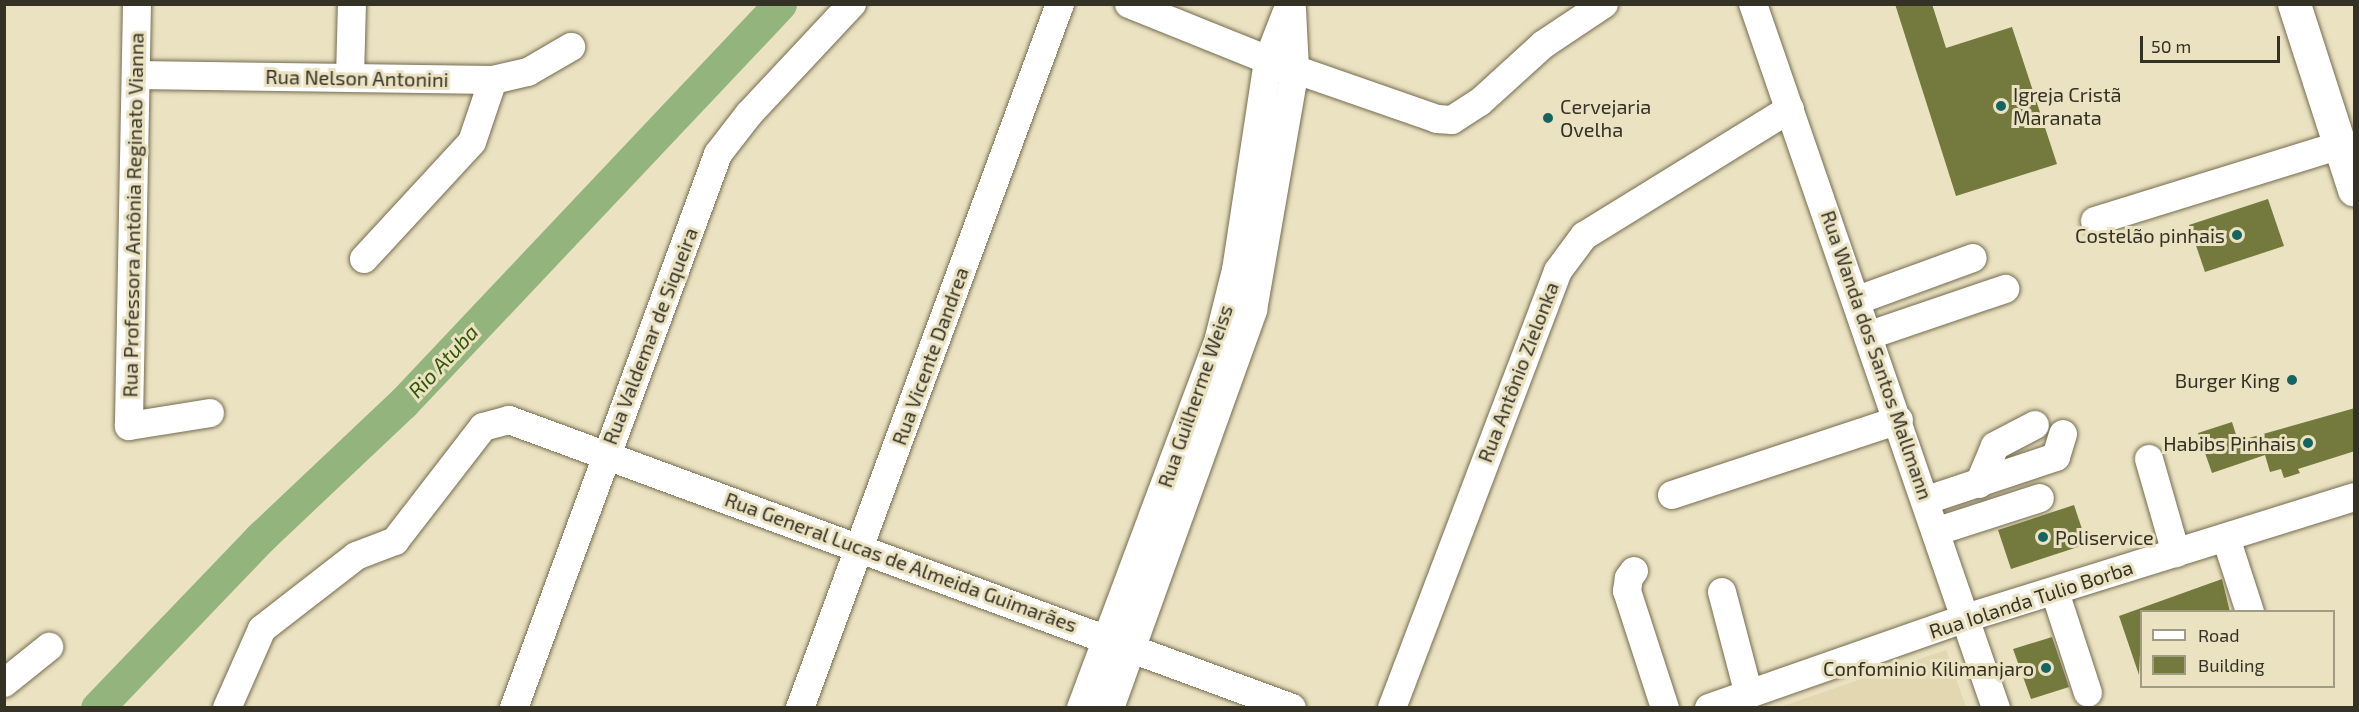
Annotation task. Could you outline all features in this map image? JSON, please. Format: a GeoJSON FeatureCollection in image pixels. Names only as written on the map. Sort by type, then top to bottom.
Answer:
{"type":"FeatureCollection","features":[{"type":"Feature","properties":{"kind":"highway"},"geometry":{"type":"LineString","coordinates":[[2294,4],[2354,188]]}},
{"type":"Feature","properties":{"kind":"street","name":"Rua Professora Antônia Reginato Vianna"},"geometry":{"type":"LineString","coordinates":[[137,4],[129,426],[210,413]]}},
{"type":"Feature","properties":{"kind":"street"},"geometry":{"type":"LineString","coordinates":[[351,78],[352,4]]}},
{"type":"Feature","properties":{"kind":"street","name":"Rua Valdemar de Siqueira"},"geometry":{"type":"LineString","coordinates":[[514,708],[718,154],[749,114],[852,4]]}},
{"type":"Feature","properties":{"kind":"street","name":"Rua Vicente Dandrea"},"geometry":{"type":"LineString","coordinates":[[800,708],[1060,4]]}},
{"type":"Feature","properties":{"kind":"street"},"geometry":{"type":"LineString","coordinates":[[1129,4],[1268,60],[1437,120],[1452,120],[1480,102],[1544,44],[1604,4]]}},
{"type":"Feature","properties":{"kind":"street","name":"Rua Guilherme Weiss"},"geometry":{"type":"LineString","coordinates":[[1110,708],[1120,644],[1229,304],[1268,60],[1291,4]]}},
{"type":"Feature","properties":{"kind":"street","name":"Rua Guilherme Weiss"},"geometry":{"type":"LineString","coordinates":[[1081,708],[1120,644],[1253,310],[1295,69],[1291,4]]}},
{"type":"Feature","properties":{"kind":"street","name":"Rua Wanda dos Santos Mallmann"},"geometry":{"type":"LineString","coordinates":[[1753,4],[1938,531],[1996,708]]}},
{"type":"Feature","properties":{"kind":"street","name":"Rua Nelson Antonini"},"geometry":{"type":"LineString","coordinates":[[136,75],[493,80],[528,72],[571,47]]}},
{"type":"Feature","properties":{"kind":"street"},"geometry":{"type":"LineString","coordinates":[[364,260],[472,142],[493,80]]}},
{"type":"Feature","properties":{"kind":"street","name":"Rua Antônio Zielonka"},"geometry":{"type":"LineString","coordinates":[[1392,708],[1558,271],[1584,237],[1790,109]]}},
{"type":"Feature","properties":{"kind":"street"},"geometry":{"type":"LineString","coordinates":[[2095,221],[2340,145]]}},
{"type":"Feature","properties":{"kind":"street"},"geometry":{"type":"LineString","coordinates":[[1858,300],[1973,258]]}},
{"type":"Feature","properties":{"kind":"street"},"geometry":{"type":"LineString","coordinates":[[1870,335],[2005,289]]}},
{"type":"Feature","properties":{"kind":"street","name":"Rua General Lucas de Almeida Guimarães"},"geometry":{"type":"LineString","coordinates":[[227,708],[262,629],[356,555],[395,541],[483,427],[509,420],[606,453],[859,546],[1292,708]]}},
{"type":"Feature","properties":{"kind":"street"},"geometry":{"type":"LineString","coordinates":[[1672,495],[1899,420]]}},
{"type":"Feature","properties":{"kind":"street"},"geometry":{"type":"LineString","coordinates":[[1979,484],[1995,446],[2035,424]]}},
{"type":"Feature","properties":{"kind":"street"},"geometry":{"type":"LineString","coordinates":[[1927,500],[2056,457],[2063,434]]}},
{"type":"Feature","properties":{"kind":"street"},"geometry":{"type":"LineString","coordinates":[[2150,459],[2176,553]]}},
{"type":"Feature","properties":{"kind":"street","name":"Rua Iolanda Tulio Borba"},"geometry":{"type":"LineString","coordinates":[[1709,708],[1966,618],[2355,497]]}},
{"type":"Feature","properties":{"kind":"street"},"geometry":{"type":"LineString","coordinates":[[1938,531],[2040,498]]}},
{"type":"Feature","properties":{"kind":"street"},"geometry":{"type":"LineString","coordinates":[[2226,538],[2249,610]]}},
{"type":"Feature","properties":{"kind":"street"},"geometry":{"type":"LineString","coordinates":[[1634,571],[1627,588],[1631,608],[1665,708]]}},
{"type":"Feature","properties":{"kind":"street"},"geometry":{"type":"LineString","coordinates":[[1722,592],[1749,695]]}},
{"type":"Feature","properties":{"kind":"street"},"geometry":{"type":"LineString","coordinates":[[2055,592],[2088,693]]}},
{"type":"Feature","properties":{"kind":"street"},"geometry":{"type":"LineString","coordinates":[[4,683],[49,647]]}},
{"type":"Feature","properties":{"kind":"shaded area"},"geometry":{"type":"Polygon","coordinates":[[[1946,650],[1966,707],[1780,707],[1844,685],[1946,650]]]}},
{"type":"Feature","properties":{"kind":"building"},"geometry":{"type":"Polygon","coordinates":[[[1895,4],[1932,4],[1946,48],[2012,27],[2057,164],[1956,196],[1895,4]]]}},
{"type":"Feature","properties":{"kind":"building","name":"Costelão pinhais"},"geometry":{"type":"Polygon","coordinates":[[[2268,199],[2284,246],[2205,272],[2189,225],[2268,199]]]}},
{"type":"Feature","properties":{"kind":"building","name":"Habibs Pinhais"},"geometry":{"type":"Polygon","coordinates":[[[2355,408],[2355,451],[2298,469],[2300,473],[2284,478],[2281,469],[2270,472],[2265,455],[2212,473],[2198,433],[2232,422],[2238,441],[2355,408]]]}},
{"type":"Feature","properties":{"kind":"building","name":"Poliservice"},"geometry":{"type":"Polygon","coordinates":[[[2074,505],[2087,544],[2011,569],[1998,530],[2074,505]]]}},
{"type":"Feature","properties":{"kind":"building"},"geometry":{"type":"Polygon","coordinates":[[[2222,579],[2230,610],[2140,610],[2139,675],[2119,616],[2222,579]]]}},
{"type":"Feature","properties":{"kind":"building","name":"Confominio Kilimanjaro"},"geometry":{"type":"Polygon","coordinates":[[[2052,637],[2069,687],[2031,699],[2013,649],[2052,637]]]}},
{"type":"Feature","properties":{"kind":"waterway","name":"Rio Atuba"},"geometry":{"type":"LineString","coordinates":[[97,708],[260,538],[403,403],[780,4]]}},
{"type":"Feature","properties":{"kind":"place","name":"Igreja Cristã Maranata"},"geometry":{"type":"Point","coordinates":[2001,106]}},
{"type":"Feature","properties":{"kind":"place","name":"Cervejaria Ovelha"},"geometry":{"type":"Point","coordinates":[1548,118]}},
{"type":"Feature","properties":{"kind":"place","name":"Costelão pinhais"},"geometry":{"type":"Point","coordinates":[2237,235]}},
{"type":"Feature","properties":{"kind":"place","name":"Burger King"},"geometry":{"type":"Point","coordinates":[2292,380]}},
{"type":"Feature","properties":{"kind":"place","name":"Habibs Pinhais"},"geometry":{"type":"Point","coordinates":[2308,443]}},
{"type":"Feature","properties":{"kind":"place","name":"Poliservice"},"geometry":{"type":"Point","coordinates":[2043,537]}},
{"type":"Feature","properties":{"kind":"place","name":"Confominio Kilimanjaro"},"geometry":{"type":"Point","coordinates":[2046,668]}}]}
